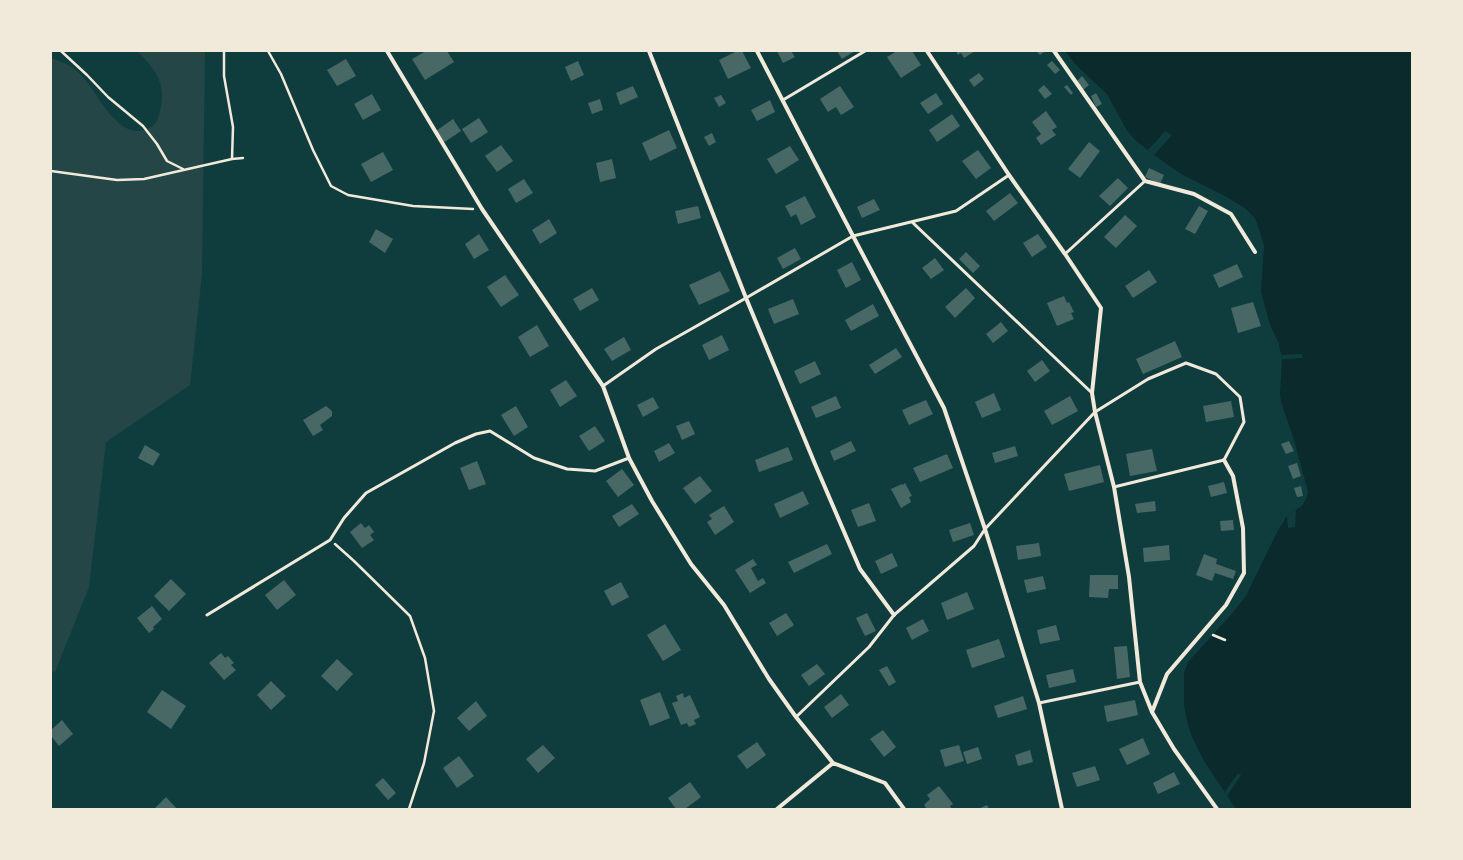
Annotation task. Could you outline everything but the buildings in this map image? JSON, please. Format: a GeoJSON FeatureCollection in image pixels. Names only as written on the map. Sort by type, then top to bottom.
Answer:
{"type":"FeatureCollection","features":[{"type":"Feature","properties":{"kind":"street"},"geometry":{"type":"LineString","coordinates":[[387,51],[482,209],[603,386],[629,458],[652,501],[691,564],[724,605],[769,679],[796,717],[833,763],[885,783],[904,809]]}},
{"type":"Feature","properties":{"kind":"street"},"geometry":{"type":"LineString","coordinates":[[649,51],[746,298],[860,569],[894,615]]}},
{"type":"Feature","properties":{"kind":"street"},"geometry":{"type":"LineString","coordinates":[[757,51],[944,408],[985,529],[1039,703],[1062,809]]}},
{"type":"Feature","properties":{"kind":"street"},"geometry":{"type":"LineString","coordinates":[[927,51],[1009,175],[1101,308],[1092,393],[1094,412],[1114,487],[1129,577],[1140,682],[1152,712],[1174,749],[1217,809]]}},
{"type":"Feature","properties":{"kind":"street"},"geometry":{"type":"LineString","coordinates":[[1054,51],[1145,181],[1194,194],[1231,214],[1255,252]]}},
{"type":"Feature","properties":{"kind":"street"},"geometry":{"type":"LineString","coordinates":[[1152,712],[1167,674],[1226,605],[1244,573],[1243,528],[1233,476],[1224,460]]}},
{"type":"Feature","properties":{"kind":"street"},"geometry":{"type":"LineString","coordinates":[[777,809],[833,763]]}},
{"type":"Feature","properties":{"kind":"lane"},"geometry":{"type":"LineString","coordinates":[[783,100],[865,51]]}},
{"type":"Feature","properties":{"kind":"lane"},"geometry":{"type":"LineString","coordinates":[[603,386],[656,349],[853,236],[956,211],[1009,175]]}},
{"type":"Feature","properties":{"kind":"lane"},"geometry":{"type":"LineString","coordinates":[[1065,254],[1145,181]]}},
{"type":"Feature","properties":{"kind":"lane"},"geometry":{"type":"LineString","coordinates":[[911,222],[1092,393]]}},
{"type":"Feature","properties":{"kind":"lane"},"geometry":{"type":"LineString","coordinates":[[796,717],[869,647],[894,615],[974,546],[985,529],[1094,412],[1148,379],[1186,363],[1216,374],[1240,397],[1244,422],[1224,460],[1114,487]]}},
{"type":"Feature","properties":{"kind":"lane"},"geometry":{"type":"LineString","coordinates":[[207,615],[330,540],[344,518],[366,493],[455,443],[476,434],[490,431],[534,458],[567,469],[595,472],[629,458]]}},
{"type":"Feature","properties":{"kind":"lane"},"geometry":{"type":"LineString","coordinates":[[1039,703],[1140,682]]}},
{"type":"Feature","properties":{"kind":"path"},"geometry":{"type":"LineString","coordinates":[[61,51],[108,96],[143,126],[157,144],[167,161],[184,170]]}},
{"type":"Feature","properties":{"kind":"path"},"geometry":{"type":"LineString","coordinates":[[224,51],[224,76],[233,127],[232,159]]}},
{"type":"Feature","properties":{"kind":"path"},"geometry":{"type":"LineString","coordinates":[[268,51],[281,74],[313,150],[331,186],[348,195],[413,206],[482,209]]}},
{"type":"Feature","properties":{"kind":"path"},"geometry":{"type":"LineString","coordinates":[[51,172],[117,180],[144,179],[232,159],[243,158]]}},
{"type":"Feature","properties":{"kind":"path"},"geometry":{"type":"LineString","coordinates":[[330,540],[354,561],[410,616],[425,658],[434,711],[424,763],[409,809]]}},
{"type":"Feature","properties":{"kind":"path"},"geometry":{"type":"LineString","coordinates":[[1213,635],[1225,640]]}},
{"type":"Feature","properties":{"kind":"shaded area"},"geometry":{"type":"Polygon","coordinates":[[[137,51],[205,51],[202,274],[190,385],[106,442],[89,587],[55,672],[51,671],[51,58],[68,65],[79,73],[116,121],[135,131],[145,130],[155,124],[161,107],[162,98],[160,81],[151,66],[137,51]]]}},
{"type":"Feature","properties":{"kind":"shaded area"},"geometry":{"type":"Polygon","coordinates":[[[1065,51],[1412,51],[1412,809],[1236,809],[1204,761],[1192,737],[1184,706],[1184,673],[1188,662],[1246,596],[1277,532],[1287,516],[1302,506],[1308,492],[1294,440],[1281,402],[1280,393],[1282,359],[1279,344],[1270,325],[1261,292],[1264,246],[1255,218],[1245,208],[1225,196],[1181,174],[1134,139],[1126,129],[1107,94],[1076,65],[1065,51]]]}},
{"type":"Feature","properties":{"kind":"pier"},"geometry":{"type":"Polygon","coordinates":[[[1165,131],[1172,135],[1154,155],[1148,150],[1165,131]]]}},
{"type":"Feature","properties":{"kind":"pier"},"geometry":{"type":"Polygon","coordinates":[[[1302,354],[1302,358],[1282,359],[1281,355],[1302,354]]]}},
{"type":"Feature","properties":{"kind":"pier"},"geometry":{"type":"Polygon","coordinates":[[[1296,510],[1295,527],[1288,528],[1287,516],[1296,510]]]}},
{"type":"Feature","properties":{"kind":"pier"},"geometry":{"type":"Polygon","coordinates":[[[1238,773],[1241,775],[1227,796],[1225,792],[1238,773]]]}}]}
